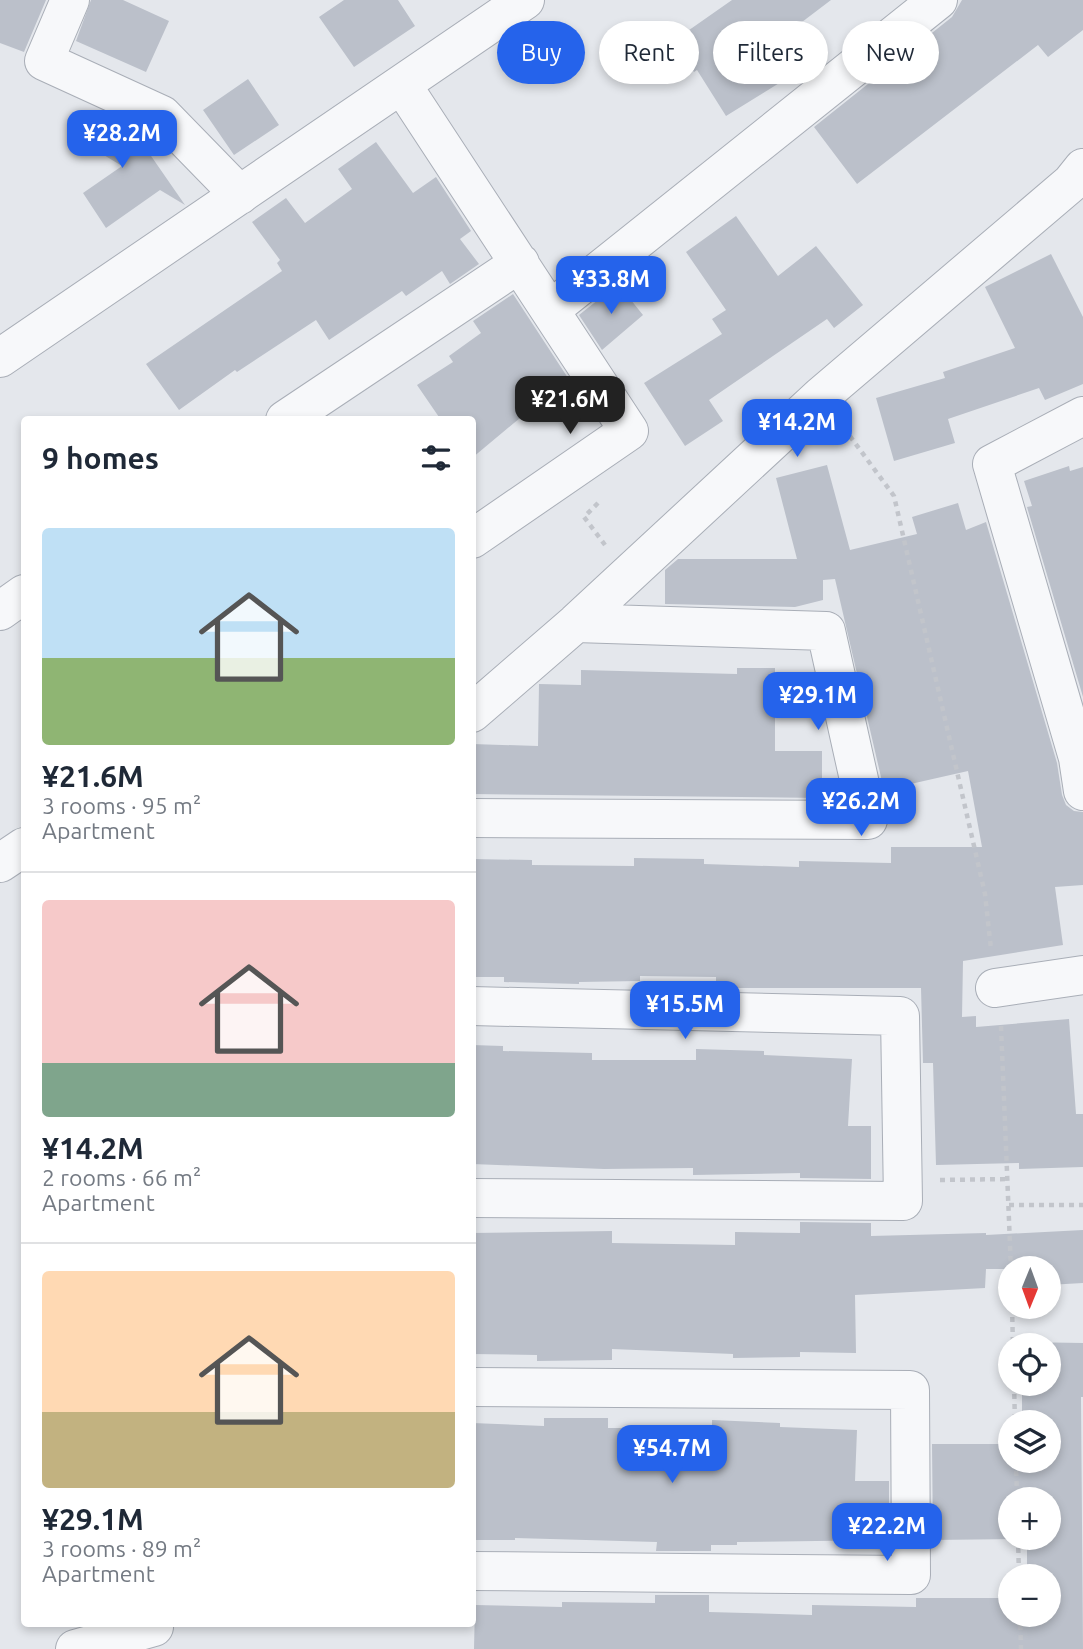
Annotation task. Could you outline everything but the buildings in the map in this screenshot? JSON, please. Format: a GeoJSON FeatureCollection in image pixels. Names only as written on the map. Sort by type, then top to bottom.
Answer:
{"type":"FeatureCollection","features":[{"type":"Feature","properties":{"kind":"street"},"geometry":{"type":"LineString","coordinates":[[70,0],[44,61],[162,115],[240,195]]}},
{"type":"Feature","properties":{"kind":"street"},"geometry":{"type":"LineString","coordinates":[[0,358],[525,0]]}},
{"type":"Feature","properties":{"kind":"street"},"geometry":{"type":"LineString","coordinates":[[550,310],[938,0]]}},
{"type":"Feature","properties":{"kind":"street"},"geometry":{"type":"LineString","coordinates":[[402,85],[629,431],[476,536]]}},
{"type":"Feature","properties":{"kind":"street"},"geometry":{"type":"LineString","coordinates":[[476,710],[576,623],[821,396],[1079,186]]}},
{"type":"Feature","properties":{"kind":"street"},"geometry":{"type":"LineString","coordinates":[[291,416],[520,263]]}},
{"type":"Feature","properties":{"kind":"street"},"geometry":{"type":"LineString","coordinates":[[1083,416],[992,464],[1078,758],[1083,792]]}},
{"type":"Feature","properties":{"kind":"street"},"geometry":{"type":"LineString","coordinates":[[0,611],[21,596]]}},
{"type":"Feature","properties":{"kind":"street"},"geometry":{"type":"LineString","coordinates":[[476,818],[869,820],[826,631],[576,623]]}},
{"type":"Feature","properties":{"kind":"street"},"geometry":{"type":"LineString","coordinates":[[0,863],[21,849]]}},
{"type":"Feature","properties":{"kind":"street"},"geometry":{"type":"LineString","coordinates":[[995,988],[1083,975]]}},
{"type":"Feature","properties":{"kind":"street"},"geometry":{"type":"LineString","coordinates":[[476,1006],[900,1016],[903,1201],[476,1198]]}},
{"type":"Feature","properties":{"kind":"street"},"geometry":{"type":"LineString","coordinates":[[476,1387],[910,1390],[911,1575],[476,1571]]}},
{"type":"Feature","properties":{"kind":"street"},"geometry":{"type":"LineString","coordinates":[[75,1649],[156,1634]]}},
{"type":"Feature","properties":{"kind":"path"},"geometry":{"type":"LineString","coordinates":[[841,424],[894,496],[985,894],[1001,1020],[1011,1256]]}},
{"type":"Feature","properties":{"kind":"path"},"geometry":{"type":"LineString","coordinates":[[602,499],[584,517],[628,575]]}},
{"type":"Feature","properties":{"kind":"path"},"geometry":{"type":"LineString","coordinates":[[903,1180],[1009,1179]]}},
{"type":"Feature","properties":{"kind":"path"},"geometry":{"type":"LineString","coordinates":[[1009,1205],[1083,1205]]}},
{"type":"Feature","properties":{"kind":"path"},"geometry":{"type":"LineString","coordinates":[[1020,1627],[1021,1649]]}}]}
